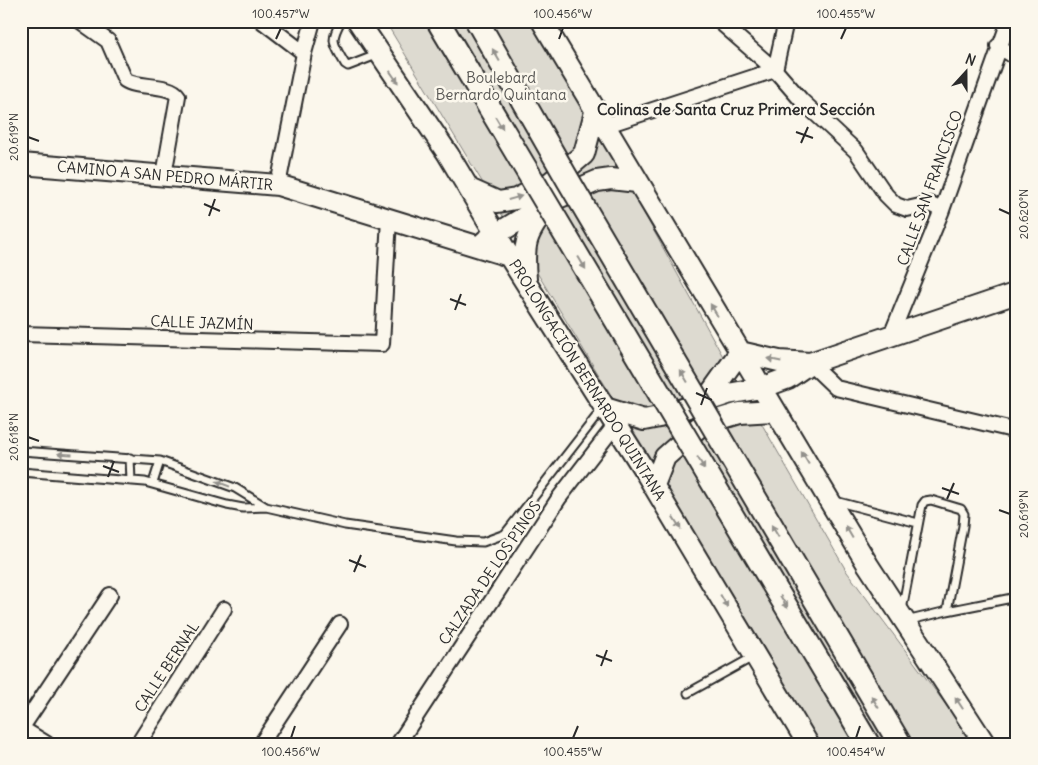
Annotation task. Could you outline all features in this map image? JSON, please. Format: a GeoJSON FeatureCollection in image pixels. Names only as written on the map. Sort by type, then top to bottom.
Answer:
{"type":"FeatureCollection","features":[{"type":"Feature","properties":{"kind":"main road"},"geometry":{"type":"LineString","coordinates":[[438,21],[868,744]]}},
{"type":"Feature","properties":{"kind":"main road"},"geometry":{"type":"LineString","coordinates":[[477,21],[568,180],[900,744]]}},
{"type":"Feature","properties":{"kind":"street"},"geometry":{"type":"LineString","coordinates":[[80,21],[108,41],[125,80],[132,84],[169,89],[176,92],[178,96],[164,175]]}},
{"type":"Feature","properties":{"kind":"street"},"geometry":{"type":"LineString","coordinates":[[262,21],[304,53]]}},
{"type":"Feature","properties":{"kind":"street"},"geometry":{"type":"LineString","coordinates":[[278,185],[304,53],[313,21]]}},
{"type":"Feature","properties":{"kind":"street","name":"PROLONGACIÓN BERNARDO QUINTANA"},"geometry":{"type":"LineString","coordinates":[[358,21],[448,154],[509,256],[654,486],[808,744]]}},
{"type":"Feature","properties":{"kind":"street"},"geometry":{"type":"LineString","coordinates":[[542,21],[775,411],[903,618],[985,744]]}},
{"type":"Feature","properties":{"kind":"street"},"geometry":{"type":"LineString","coordinates":[[719,21],[775,70],[802,101],[856,151],[896,205],[907,209],[929,204],[942,210]]}},
{"type":"Feature","properties":{"kind":"street"},"geometry":{"type":"LineString","coordinates":[[775,70],[786,21]]}},
{"type":"Feature","properties":{"kind":"street","name":"CALLE SAN FRANCISCO"},"geometry":{"type":"LineString","coordinates":[[890,338],[942,210],[998,46],[1004,23]]}},
{"type":"Feature","properties":{"kind":"street"},"geometry":{"type":"LineString","coordinates":[[998,46],[1017,58]]}},
{"type":"Feature","properties":{"kind":"street"},"geometry":{"type":"LineString","coordinates":[[469,189],[498,202],[516,199],[551,182],[584,154],[600,119],[775,70]]}},
{"type":"Feature","properties":{"kind":"street","name":"CAMINO A SAN PEDRO MÁRTIR"},"geometry":{"type":"LineString","coordinates":[[21,164],[278,185],[509,256]]}},
{"type":"Feature","properties":{"kind":"street"},"geometry":{"type":"LineString","coordinates":[[476,246],[551,201],[597,181],[637,182]]}},
{"type":"Feature","properties":{"kind":"street"},"geometry":{"type":"LineString","coordinates":[[526,283],[524,249],[534,225],[551,201]]}},
{"type":"Feature","properties":{"kind":"street","name":"CALLE JAZMÍN"},"geometry":{"type":"LineString","coordinates":[[21,334],[382,344],[389,219]]}},
{"type":"Feature","properties":{"kind":"street"},"geometry":{"type":"LineString","coordinates":[[608,413],[644,420],[688,409],[705,401],[761,388],[788,378],[810,363],[890,338],[1017,293]]}},
{"type":"Feature","properties":{"kind":"street"},"geometry":{"type":"LineString","coordinates":[[740,352],[779,361],[810,363],[836,388],[1017,431]]}},
{"type":"Feature","properties":{"kind":"street"},"geometry":{"type":"LineString","coordinates":[[705,401],[740,352]]}},
{"type":"Feature","properties":{"kind":"street"},"geometry":{"type":"LineString","coordinates":[[654,486],[665,457],[699,427],[740,413],[775,411]]}},
{"type":"Feature","properties":{"kind":"street","name":"CALZADA DE LOS PINOS"},"geometry":{"type":"LineString","coordinates":[[398,744],[560,498],[608,413]]}},
{"type":"Feature","properties":{"kind":"street"},"geometry":{"type":"LineString","coordinates":[[47,744],[21,728],[110,595]]}},
{"type":"Feature","properties":{"kind":"street","name":"CALLE BERNAL"},"geometry":{"type":"LineString","coordinates":[[138,744],[224,609]]}},
{"type":"Feature","properties":{"kind":"street"},"geometry":{"type":"LineString","coordinates":[[261,744],[340,624]]}},
{"type":"Feature","properties":{"kind":"lane"},"geometry":{"type":"LineString","coordinates":[[341,21],[333,36],[333,42],[345,64],[348,66],[379,54]]}},
{"type":"Feature","properties":{"kind":"lane"},"geometry":{"type":"LineString","coordinates":[[21,472],[153,483],[243,508],[266,507],[345,525],[456,541],[483,542],[505,534],[608,413]]}},
{"type":"Feature","properties":{"kind":"lane"},"geometry":{"type":"LineString","coordinates":[[21,451],[160,461],[235,488],[266,507]]}},
{"type":"Feature","properties":{"kind":"lane"},"geometry":{"type":"LineString","coordinates":[[130,458],[131,481]]}},
{"type":"Feature","properties":{"kind":"lane"},"geometry":{"type":"LineString","coordinates":[[153,483],[160,461]]}},
{"type":"Feature","properties":{"kind":"lane"},"geometry":{"type":"LineString","coordinates":[[830,500],[918,523]]}},
{"type":"Feature","properties":{"kind":"lane"},"geometry":{"type":"LineString","coordinates":[[947,611],[964,514],[956,507],[931,500],[925,502],[918,523],[903,618],[947,611],[1017,597]]}},
{"type":"Feature","properties":{"kind":"lane"},"geometry":{"type":"LineString","coordinates":[[688,693],[756,655]]}},
{"type":"Feature","properties":{"kind":"green space","name":"Boulebard Bernardo Quintana"},"geometry":{"type":"Polygon","coordinates":[[[385,21],[538,21],[726,362],[847,572],[975,744],[815,744],[763,661],[620,410],[385,21]]]}},
{"type":"Feature","properties":{"kind":"district","name":"Colinas de Santa Cruz Primera Sección"},"geometry":{"type":"Point","coordinates":[736,109]}}]}
